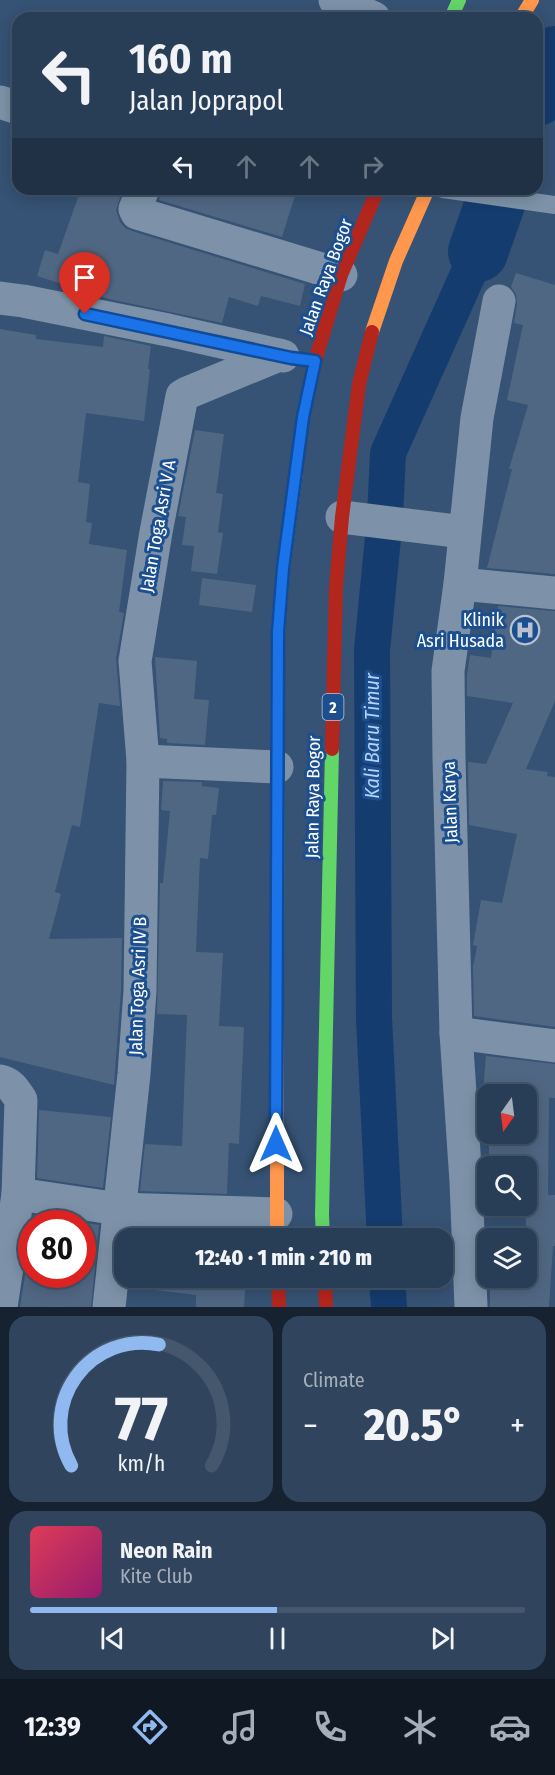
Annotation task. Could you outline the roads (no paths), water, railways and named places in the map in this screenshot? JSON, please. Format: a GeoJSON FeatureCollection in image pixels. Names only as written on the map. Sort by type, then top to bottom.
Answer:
{"type":"FeatureCollection","features":[{"type":"Feature","properties":{"kind":"highway","name":"Jalan Raya Bogor"},"geometry":{"type":"LineString","coordinates":[[276,1227],[278,632],[283,568],[303,417],[315,361],[341,275],[375,195]]}},
{"type":"Feature","properties":{"kind":"highway","name":"Jalan Raya Bogor"},"geometry":{"type":"LineString","coordinates":[[323,1228],[335,608],[349,517],[359,384],[369,338],[396,261],[425,195]]}},
{"type":"Feature","properties":{"kind":"highway"},"geometry":{"type":"LineString","coordinates":[[278,1288],[279,1307]]}},
{"type":"Feature","properties":{"kind":"highway"},"geometry":{"type":"LineString","coordinates":[[325,1288],[326,1307]]}},
{"type":"Feature","properties":{"kind":"street"},"geometry":{"type":"LineString","coordinates":[[335,0],[361,12]]}},
{"type":"Feature","properties":{"kind":"street"},"geometry":{"type":"LineString","coordinates":[[141,195],[135,209],[137,213],[341,275]]}},
{"type":"Feature","properties":{"kind":"street"},"geometry":{"type":"LineString","coordinates":[[0,298],[315,361]]}},
{"type":"Feature","properties":{"kind":"street","name":"Jalan Karya"},"geometry":{"type":"LineString","coordinates":[[471,1307],[466,1182],[456,1033],[448,672],[460,584],[477,418],[500,301]]}},
{"type":"Feature","properties":{"kind":"street","name":"Jalan Toga Asri V A"},"geometry":{"type":"LineString","coordinates":[[143,761],[135,661],[181,400],[187,393],[279,355]]}},
{"type":"Feature","properties":{"kind":"street"},"geometry":{"type":"LineString","coordinates":[[349,517],[464,532]]}},
{"type":"Feature","properties":{"kind":"street"},"geometry":{"type":"LineString","coordinates":[[460,584],[555,593]]}},
{"type":"Feature","properties":{"kind":"street"},"geometry":{"type":"LineString","coordinates":[[143,761],[277,767]]}},
{"type":"Feature","properties":{"kind":"street","name":"Jalan Toga Asri IV B"},"geometry":{"type":"LineString","coordinates":[[109,1307],[134,1074],[140,991],[143,761]]}},
{"type":"Feature","properties":{"kind":"street"},"geometry":{"type":"LineString","coordinates":[[456,1033],[555,1046]]}},
{"type":"Feature","properties":{"kind":"street"},"geometry":{"type":"LineString","coordinates":[[0,1081],[14,1088],[21,1101],[18,1194],[1,1307]]}},
{"type":"Feature","properties":{"kind":"street"},"geometry":{"type":"LineString","coordinates":[[18,1194],[119,1209],[276,1227]]}},
{"type":"Feature","properties":{"kind":"lane"},"geometry":{"type":"LineString","coordinates":[[485,195],[555,205]]}},
{"type":"Feature","properties":{"kind":"waterway"},"geometry":{"type":"LineString","coordinates":[[543,83],[555,56]]}},
{"type":"Feature","properties":{"kind":"waterway"},"geometry":{"type":"LineString","coordinates":[[478,252],[498,195]]}},
{"type":"Feature","properties":{"kind":"waterway","name":"Kali Baru Timur"},"geometry":{"type":"LineString","coordinates":[[384,1228],[374,1018],[372,650],[385,517],[388,453],[478,252]]}},
{"type":"Feature","properties":{"kind":"waterway","name":"Kali Baru Timur"},"geometry":{"type":"LineString","coordinates":[[388,1288],[389,1307]]}},
{"type":"Feature","properties":{"kind":"place","name":"Klinik Asri Husada"},"geometry":{"type":"Point","coordinates":[525,630]}}]}
